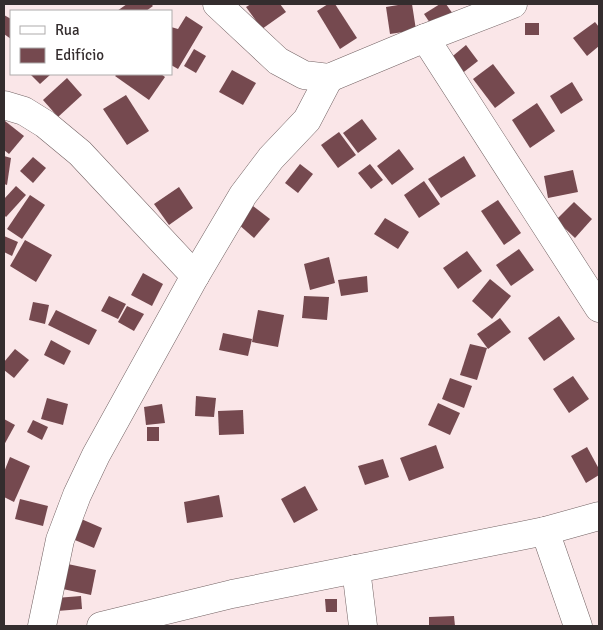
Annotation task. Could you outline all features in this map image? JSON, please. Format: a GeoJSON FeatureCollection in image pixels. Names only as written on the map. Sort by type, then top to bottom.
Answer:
{"type":"FeatureCollection","features":[{"type":"Feature","properties":{"kind":"street"},"geometry":{"type":"LineString","coordinates":[[217,4],[278,61],[304,75],[328,78],[512,4]]}},
{"type":"Feature","properties":{"kind":"street"},"geometry":{"type":"LineString","coordinates":[[425,38],[599,308]]}},
{"type":"Feature","properties":{"kind":"street"},"geometry":{"type":"LineString","coordinates":[[42,626],[60,540],[96,455],[195,276],[243,195],[272,158],[307,120],[328,78]]}},
{"type":"Feature","properties":{"kind":"street"},"geometry":{"type":"LineString","coordinates":[[4,105],[24,111],[45,124],[80,153],[195,276]]}},
{"type":"Feature","properties":{"kind":"street"},"geometry":{"type":"LineString","coordinates":[[101,626],[232,594],[545,531],[599,516]]}},
{"type":"Feature","properties":{"kind":"street"},"geometry":{"type":"LineString","coordinates":[[545,531],[578,626]]}},
{"type":"Feature","properties":{"kind":"street"},"geometry":{"type":"LineString","coordinates":[[356,569],[364,626]]}},
{"type":"Feature","properties":{"kind":"building"},"geometry":{"type":"Polygon","coordinates":[[[127,4],[151,4],[153,6],[147,10],[118,10],[127,4]]]}},
{"type":"Feature","properties":{"kind":"building"},"geometry":{"type":"Polygon","coordinates":[[[251,4],[280,4],[286,12],[262,29],[246,7],[251,4]]]}},
{"type":"Feature","properties":{"kind":"building"},"geometry":{"type":"Polygon","coordinates":[[[328,4],[335,4],[357,38],[340,49],[317,11],[328,4]]]}},
{"type":"Feature","properties":{"kind":"building"},"geometry":{"type":"Polygon","coordinates":[[[412,4],[416,30],[390,34],[386,7],[412,4]]]}},
{"type":"Feature","properties":{"kind":"building"},"geometry":{"type":"Polygon","coordinates":[[[440,4],[446,4],[455,17],[434,29],[424,14],[440,4]]]}},
{"type":"Feature","properties":{"kind":"building"},"geometry":{"type":"Polygon","coordinates":[[[4,15],[10,18],[10,38],[4,34],[4,15]]]}},
{"type":"Feature","properties":{"kind":"building"},"geometry":{"type":"Polygon","coordinates":[[[186,16],[203,27],[178,69],[172,66],[172,27],[178,29],[186,16]]]}},
{"type":"Feature","properties":{"kind":"building"},"geometry":{"type":"Polygon","coordinates":[[[595,22],[599,27],[599,46],[587,56],[573,38],[595,22]]]}},
{"type":"Feature","properties":{"kind":"building"},"geometry":{"type":"Polygon","coordinates":[[[525,23],[539,23],[539,35],[525,35],[525,23]]]}},
{"type":"Feature","properties":{"kind":"building"},"geometry":{"type":"Polygon","coordinates":[[[466,45],[478,61],[460,75],[448,60],[466,45]]]}},
{"type":"Feature","properties":{"kind":"building"},"geometry":{"type":"Polygon","coordinates":[[[194,49],[206,56],[196,73],[184,66],[194,49]]]}},
{"type":"Feature","properties":{"kind":"building"},"geometry":{"type":"Polygon","coordinates":[[[493,64],[515,93],[495,108],[473,79],[493,64]]]}},
{"type":"Feature","properties":{"kind":"building"},"geometry":{"type":"Polygon","coordinates":[[[232,70],[256,83],[243,105],[219,92],[232,70]]]}},
{"type":"Feature","properties":{"kind":"building"},"geometry":{"type":"Polygon","coordinates":[[[31,75],[50,75],[40,84],[31,75]]]}},
{"type":"Feature","properties":{"kind":"building"},"geometry":{"type":"Polygon","coordinates":[[[162,75],[165,77],[149,100],[115,76],[162,75]]]}},
{"type":"Feature","properties":{"kind":"building"},"geometry":{"type":"Polygon","coordinates":[[[67,78],[82,95],[58,117],[43,100],[67,78]]]}},
{"type":"Feature","properties":{"kind":"building"},"geometry":{"type":"Polygon","coordinates":[[[572,82],[583,100],[561,114],[550,96],[572,82]]]}},
{"type":"Feature","properties":{"kind":"building"},"geometry":{"type":"Polygon","coordinates":[[[126,95],[149,131],[127,145],[103,109],[126,95]]]}},
{"type":"Feature","properties":{"kind":"building"},"geometry":{"type":"Polygon","coordinates":[[[537,103],[555,131],[530,148],[512,120],[537,103]]]}},
{"type":"Feature","properties":{"kind":"building"},"geometry":{"type":"Polygon","coordinates":[[[362,119],[377,139],[358,153],[343,133],[362,119]]]}},
{"type":"Feature","properties":{"kind":"building"},"geometry":{"type":"Polygon","coordinates":[[[5,121],[24,136],[9,154],[4,150],[5,121]]]}},
{"type":"Feature","properties":{"kind":"building"},"geometry":{"type":"Polygon","coordinates":[[[339,132],[356,155],[338,168],[321,145],[339,132]]]}},
{"type":"Feature","properties":{"kind":"building"},"geometry":{"type":"Polygon","coordinates":[[[399,149],[414,169],[392,185],[377,166],[399,149]]]}},
{"type":"Feature","properties":{"kind":"building"},"geometry":{"type":"Polygon","coordinates":[[[4,156],[11,158],[7,185],[4,184],[4,156]]]}},
{"type":"Feature","properties":{"kind":"building"},"geometry":{"type":"Polygon","coordinates":[[[464,156],[476,176],[441,198],[428,179],[464,156]]]}},
{"type":"Feature","properties":{"kind":"building"},"geometry":{"type":"Polygon","coordinates":[[[33,157],[46,168],[33,183],[20,171],[33,157]]]}},
{"type":"Feature","properties":{"kind":"building"},"geometry":{"type":"Polygon","coordinates":[[[300,164],[313,174],[298,193],[285,183],[300,164]]]}},
{"type":"Feature","properties":{"kind":"building"},"geometry":{"type":"Polygon","coordinates":[[[370,164],[383,180],[371,189],[358,173],[370,164]]]}},
{"type":"Feature","properties":{"kind":"building"},"geometry":{"type":"Polygon","coordinates":[[[573,170],[578,192],[548,198],[544,176],[573,170]]]}},
{"type":"Feature","properties":{"kind":"building"},"geometry":{"type":"Polygon","coordinates":[[[424,181],[440,204],[419,218],[404,195],[424,181]]]}},
{"type":"Feature","properties":{"kind":"building"},"geometry":{"type":"Polygon","coordinates":[[[16,186],[26,195],[6,217],[4,215],[4,199],[16,186]]]}},
{"type":"Feature","properties":{"kind":"building"},"geometry":{"type":"Polygon","coordinates":[[[179,187],[193,208],[169,225],[154,204],[179,187]]]}},
{"type":"Feature","properties":{"kind":"building"},"geometry":{"type":"Polygon","coordinates":[[[30,195],[45,205],[22,239],[7,229],[30,195]]]}},
{"type":"Feature","properties":{"kind":"building"},"geometry":{"type":"Polygon","coordinates":[[[498,200],[521,233],[504,245],[481,211],[498,200]]]}},
{"type":"Feature","properties":{"kind":"building"},"geometry":{"type":"Polygon","coordinates":[[[574,202],[592,219],[575,238],[556,220],[574,202]]]}},
{"type":"Feature","properties":{"kind":"building"},"geometry":{"type":"Polygon","coordinates":[[[253,206],[270,219],[254,238],[238,224],[253,206]]]}},
{"type":"Feature","properties":{"kind":"building"},"geometry":{"type":"Polygon","coordinates":[[[385,218],[409,232],[398,249],[374,234],[385,218]]]}},
{"type":"Feature","properties":{"kind":"building"},"geometry":{"type":"Polygon","coordinates":[[[4,236],[18,242],[12,256],[4,252],[4,236]]]}},
{"type":"Feature","properties":{"kind":"building"},"geometry":{"type":"Polygon","coordinates":[[[25,240],[52,255],[36,282],[10,266],[25,240]]]}},
{"type":"Feature","properties":{"kind":"building"},"geometry":{"type":"Polygon","coordinates":[[[519,249],[534,270],[511,286],[496,265],[519,249]]]}},
{"type":"Feature","properties":{"kind":"building"},"geometry":{"type":"Polygon","coordinates":[[[467,251],[482,271],[458,289],[443,268],[467,251]]]}},
{"type":"Feature","properties":{"kind":"building"},"geometry":{"type":"Polygon","coordinates":[[[329,257],[335,283],[310,290],[304,264],[329,257]]]}},
{"type":"Feature","properties":{"kind":"building"},"geometry":{"type":"Polygon","coordinates":[[[143,273],[163,284],[152,306],[131,295],[143,273]]]}},
{"type":"Feature","properties":{"kind":"building"},"geometry":{"type":"Polygon","coordinates":[[[367,276],[368,292],[341,296],[338,280],[367,276]]]}},
{"type":"Feature","properties":{"kind":"building"},"geometry":{"type":"Polygon","coordinates":[[[490,279],[511,296],[492,319],[472,301],[490,279]]]}},
{"type":"Feature","properties":{"kind":"building"},"geometry":{"type":"Polygon","coordinates":[[[109,296],[126,304],[118,319],[101,311],[109,296]]]}},
{"type":"Feature","properties":{"kind":"building"},"geometry":{"type":"Polygon","coordinates":[[[304,296],[329,297],[327,320],[302,318],[304,296]]]}},
{"type":"Feature","properties":{"kind":"building"},"geometry":{"type":"Polygon","coordinates":[[[33,302],[49,305],[45,324],[29,320],[33,302]]]}},
{"type":"Feature","properties":{"kind":"building"},"geometry":{"type":"Polygon","coordinates":[[[127,306],[144,314],[134,331],[118,322],[127,306]]]}},
{"type":"Feature","properties":{"kind":"building"},"geometry":{"type":"Polygon","coordinates":[[[56,310],[97,330],[89,345],[48,325],[56,310]]]}},
{"type":"Feature","properties":{"kind":"building"},"geometry":{"type":"Polygon","coordinates":[[[258,310],[284,315],[278,347],[252,342],[258,310]]]}},
{"type":"Feature","properties":{"kind":"building"},"geometry":{"type":"Polygon","coordinates":[[[559,316],[575,339],[544,361],[528,338],[559,316]]]}},
{"type":"Feature","properties":{"kind":"building"},"geometry":{"type":"Polygon","coordinates":[[[500,318],[511,332],[488,349],[477,334],[500,318]]]}},
{"type":"Feature","properties":{"kind":"building"},"geometry":{"type":"Polygon","coordinates":[[[223,333],[252,339],[248,356],[219,350],[223,333]]]}},
{"type":"Feature","properties":{"kind":"building"},"geometry":{"type":"Polygon","coordinates":[[[51,340],[71,351],[64,365],[44,355],[51,340]]]}},
{"type":"Feature","properties":{"kind":"building"},"geometry":{"type":"Polygon","coordinates":[[[470,344],[487,348],[477,380],[460,375],[470,344]]]}},
{"type":"Feature","properties":{"kind":"building"},"geometry":{"type":"Polygon","coordinates":[[[15,349],[29,360],[14,378],[4,370],[4,362],[15,349]]]}},
{"type":"Feature","properties":{"kind":"building"},"geometry":{"type":"Polygon","coordinates":[[[573,376],[589,399],[569,413],[553,389],[573,376]]]}},
{"type":"Feature","properties":{"kind":"building"},"geometry":{"type":"Polygon","coordinates":[[[450,378],[472,386],[464,408],[442,399],[450,378]]]}},
{"type":"Feature","properties":{"kind":"building"},"geometry":{"type":"Polygon","coordinates":[[[196,396],[216,398],[214,417],[195,416],[196,396]]]}},
{"type":"Feature","properties":{"kind":"building"},"geometry":{"type":"Polygon","coordinates":[[[47,398],[68,404],[63,425],[41,419],[47,398]]]}},
{"type":"Feature","properties":{"kind":"building"},"geometry":{"type":"Polygon","coordinates":[[[438,403],[460,413],[450,435],[428,425],[438,403]]]}},
{"type":"Feature","properties":{"kind":"building"},"geometry":{"type":"Polygon","coordinates":[[[162,404],[165,423],[146,425],[144,407],[162,404]]]}},
{"type":"Feature","properties":{"kind":"building"},"geometry":{"type":"Polygon","coordinates":[[[243,410],[244,434],[219,435],[218,411],[243,410]]]}},
{"type":"Feature","properties":{"kind":"building"},"geometry":{"type":"Polygon","coordinates":[[[4,419],[15,425],[4,445],[4,419]]]}},
{"type":"Feature","properties":{"kind":"building"},"geometry":{"type":"Polygon","coordinates":[[[33,420],[48,427],[42,440],[27,432],[33,420]]]}},
{"type":"Feature","properties":{"kind":"building"},"geometry":{"type":"Polygon","coordinates":[[[147,427],[159,427],[159,441],[147,441],[147,427]]]}},
{"type":"Feature","properties":{"kind":"building"},"geometry":{"type":"Polygon","coordinates":[[[436,445],[444,468],[409,481],[400,458],[436,445]]]}},
{"type":"Feature","properties":{"kind":"building"},"geometry":{"type":"Polygon","coordinates":[[[587,447],[599,469],[599,475],[586,483],[571,456],[587,447]]]}},
{"type":"Feature","properties":{"kind":"building"},"geometry":{"type":"Polygon","coordinates":[[[10,457],[30,466],[14,502],[4,497],[4,472],[10,457]]]}},
{"type":"Feature","properties":{"kind":"building"},"geometry":{"type":"Polygon","coordinates":[[[383,459],[389,477],[365,485],[358,466],[383,459]]]}},
{"type":"Feature","properties":{"kind":"building"},"geometry":{"type":"Polygon","coordinates":[[[305,486],[318,510],[294,523],[281,499],[305,486]]]}},
{"type":"Feature","properties":{"kind":"building"},"geometry":{"type":"Polygon","coordinates":[[[219,495],[223,517],[187,523],[184,502],[219,495]]]}},
{"type":"Feature","properties":{"kind":"building"},"geometry":{"type":"Polygon","coordinates":[[[20,499],[48,506],[43,526],[15,519],[20,499]]]}},
{"type":"Feature","properties":{"kind":"building"},"geometry":{"type":"Polygon","coordinates":[[[79,518],[102,528],[94,548],[70,538],[79,518]]]}},
{"type":"Feature","properties":{"kind":"building"},"geometry":{"type":"Polygon","coordinates":[[[63,563],[96,570],[91,595],[58,588],[63,563]]]}},
{"type":"Feature","properties":{"kind":"building"},"geometry":{"type":"Polygon","coordinates":[[[81,596],[82,609],[57,611],[56,598],[81,596]]]}},
{"type":"Feature","properties":{"kind":"building"},"geometry":{"type":"Polygon","coordinates":[[[325,599],[337,599],[337,612],[326,612],[325,599]]]}},
{"type":"Feature","properties":{"kind":"building"},"geometry":{"type":"Polygon","coordinates":[[[454,616],[455,626],[429,626],[429,617],[454,616]]]}}]}
